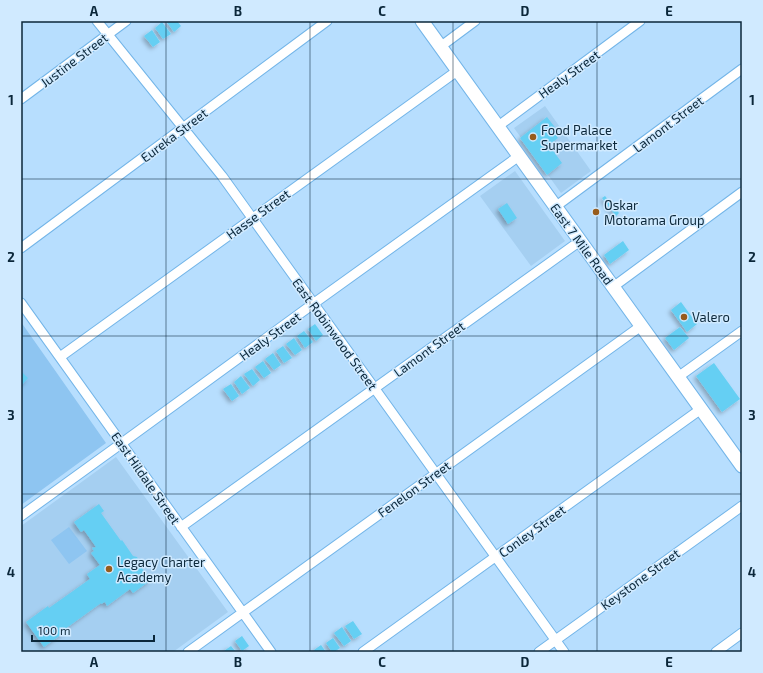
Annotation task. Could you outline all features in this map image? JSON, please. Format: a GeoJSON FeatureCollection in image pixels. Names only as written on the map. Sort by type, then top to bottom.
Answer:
{"type":"FeatureCollection","features":[{"type":"Feature","properties":{"kind":"street","name":"East Robinwood Street"},"geometry":{"type":"LineString","coordinates":[[97,21],[222,176],[564,652]]}},
{"type":"Feature","properties":{"kind":"street","name":"Justine Street"},"geometry":{"type":"LineString","coordinates":[[21,99],[126,21]]}},
{"type":"Feature","properties":{"kind":"street","name":"Eureka Street"},"geometry":{"type":"LineString","coordinates":[[21,248],[327,21]]}},
{"type":"Feature","properties":{"kind":"street","name":"East 7 Mile Road"},"geometry":{"type":"LineString","coordinates":[[422,21],[742,466]]}},
{"type":"Feature","properties":{"kind":"street"},"geometry":{"type":"LineString","coordinates":[[440,47],[475,21]]}},
{"type":"Feature","properties":{"kind":"street","name":"Healy Street"},"geometry":{"type":"LineString","coordinates":[[498,127],[640,21]]}},
{"type":"Feature","properties":{"kind":"street","name":"Lamont Street"},"geometry":{"type":"LineString","coordinates":[[555,207],[742,69]]}},
{"type":"Feature","properties":{"kind":"street","name":"Hasse Street"},"geometry":{"type":"LineString","coordinates":[[60,357],[457,71]]}},
{"type":"Feature","properties":{"kind":"street","name":"Healy Street"},"geometry":{"type":"LineString","coordinates":[[21,516],[519,156]]}},
{"type":"Feature","properties":{"kind":"street"},"geometry":{"type":"LineString","coordinates":[[613,288],[742,192]]}},
{"type":"Feature","properties":{"kind":"street","name":"Lamont Street"},"geometry":{"type":"LineString","coordinates":[[181,527],[580,241]]}},
{"type":"Feature","properties":{"kind":"street","name":"East Hildale Street"},"geometry":{"type":"LineString","coordinates":[[21,303],[271,652]]}},
{"type":"Feature","properties":{"kind":"street","name":"Fenelon Street"},"geometry":{"type":"LineString","coordinates":[[188,652],[641,326]]}},
{"type":"Feature","properties":{"kind":"street"},"geometry":{"type":"LineString","coordinates":[[678,377],[742,331]]}},
{"type":"Feature","properties":{"kind":"street","name":"Conley Street"},"geometry":{"type":"LineString","coordinates":[[363,652],[701,409]]}},
{"type":"Feature","properties":{"kind":"street","name":"Keystone Street"},"geometry":{"type":"LineString","coordinates":[[539,652],[742,506]]}},
{"type":"Feature","properties":{"kind":"street"},"geometry":{"type":"LineString","coordinates":[[716,652],[742,633]]}},
{"type":"Feature","properties":{"kind":"shaded area"},"geometry":{"type":"Polygon","coordinates":[[[545,106],[591,171],[561,193],[514,128],[545,106]]]}},
{"type":"Feature","properties":{"kind":"shaded area"},"geometry":{"type":"Polygon","coordinates":[[[515,171],[565,241],[531,266],[480,196],[515,171]]]}},
{"type":"Feature","properties":{"kind":"shaded area"},"geometry":{"type":"Polygon","coordinates":[[[21,322],[106,443],[21,505],[21,322]]]}},
{"type":"Feature","properties":{"kind":"shaded area","name":"Legacy Charter Academy"},"geometry":{"type":"Polygon","coordinates":[[[116,457],[228,612],[173,652],[21,652],[21,526],[116,457]]]}},
{"type":"Feature","properties":{"kind":"shaded area"},"geometry":{"type":"Polygon","coordinates":[[[69,527],[87,551],[69,564],[51,540],[69,527]]]}},
{"type":"Feature","properties":{"kind":"building"},"geometry":{"type":"Polygon","coordinates":[[[166,21],[177,21],[181,26],[174,32],[166,21]]]}},
{"type":"Feature","properties":{"kind":"building"},"geometry":{"type":"Polygon","coordinates":[[[162,22],[171,34],[163,39],[155,28],[162,22]]]}},
{"type":"Feature","properties":{"kind":"building"},"geometry":{"type":"Polygon","coordinates":[[[152,30],[160,42],[153,47],[144,36],[152,30]]]}},
{"type":"Feature","properties":{"kind":"building"},"geometry":{"type":"Polygon","coordinates":[[[547,117],[557,130],[554,132],[558,138],[549,145],[562,163],[547,175],[520,138],[547,117]]]}},
{"type":"Feature","properties":{"kind":"building"},"geometry":{"type":"Polygon","coordinates":[[[605,196],[619,213],[616,216],[602,198],[605,196]]]}},
{"type":"Feature","properties":{"kind":"building"},"geometry":{"type":"Polygon","coordinates":[[[507,203],[517,218],[508,224],[498,209],[507,203]]]}},
{"type":"Feature","properties":{"kind":"building"},"geometry":{"type":"Polygon","coordinates":[[[623,241],[629,250],[610,264],[604,255],[623,241]]]}},
{"type":"Feature","properties":{"kind":"building"},"geometry":{"type":"Polygon","coordinates":[[[681,302],[697,324],[687,332],[671,310],[681,302]]]}},
{"type":"Feature","properties":{"kind":"building"},"geometry":{"type":"Polygon","coordinates":[[[315,324],[323,335],[316,341],[308,329],[315,324]]]}},
{"type":"Feature","properties":{"kind":"building"},"geometry":{"type":"Polygon","coordinates":[[[680,327],[689,338],[674,350],[665,338],[680,327]]]}},
{"type":"Feature","properties":{"kind":"building"},"geometry":{"type":"Polygon","coordinates":[[[304,331],[313,342],[305,348],[297,336],[304,331]]]}},
{"type":"Feature","properties":{"kind":"building"},"geometry":{"type":"Polygon","coordinates":[[[294,338],[302,350],[295,355],[286,344],[294,338]]]}},
{"type":"Feature","properties":{"kind":"building"},"geometry":{"type":"Polygon","coordinates":[[[283,346],[292,358],[284,363],[276,351],[283,346]]]}},
{"type":"Feature","properties":{"kind":"building"},"geometry":{"type":"Polygon","coordinates":[[[273,353],[281,365],[274,370],[265,359],[273,353]]]}},
{"type":"Feature","properties":{"kind":"building"},"geometry":{"type":"Polygon","coordinates":[[[263,361],[271,373],[264,378],[255,367],[263,361]]]}},
{"type":"Feature","properties":{"kind":"building"},"geometry":{"type":"Polygon","coordinates":[[[714,363],[740,399],[722,412],[696,376],[714,363]]]}},
{"type":"Feature","properties":{"kind":"building"},"geometry":{"type":"Polygon","coordinates":[[[252,369],[260,380],[253,386],[244,374],[252,369]]]}},
{"type":"Feature","properties":{"kind":"building"},"geometry":{"type":"Polygon","coordinates":[[[21,371],[28,378],[21,386],[21,371]]]}},
{"type":"Feature","properties":{"kind":"building"},"geometry":{"type":"Polygon","coordinates":[[[241,376],[250,388],[242,394],[234,382],[241,376]]]}},
{"type":"Feature","properties":{"kind":"building"},"geometry":{"type":"Polygon","coordinates":[[[231,384],[239,396],[232,401],[223,389],[231,384]]]}},
{"type":"Feature","properties":{"kind":"building"},"geometry":{"type":"Polygon","coordinates":[[[99,504],[104,511],[101,513],[133,556],[137,557],[139,565],[151,580],[133,593],[130,589],[107,606],[105,602],[101,603],[65,629],[66,631],[44,647],[26,622],[48,606],[49,608],[90,579],[87,574],[100,565],[91,553],[94,551],[92,548],[96,547],[84,530],[81,532],[74,522],[99,504]]]}},
{"type":"Feature","properties":{"kind":"building"},"geometry":{"type":"Polygon","coordinates":[[[353,621],[362,634],[354,639],[345,626],[353,621]]]}},
{"type":"Feature","properties":{"kind":"building"},"geometry":{"type":"Polygon","coordinates":[[[342,627],[351,641],[344,646],[334,633],[342,627]]]}},
{"type":"Feature","properties":{"kind":"building"},"geometry":{"type":"Polygon","coordinates":[[[242,636],[249,646],[242,651],[235,641],[242,636]]]}},
{"type":"Feature","properties":{"kind":"building"},"geometry":{"type":"Polygon","coordinates":[[[333,638],[340,648],[332,652],[326,643],[333,638]]]}},
{"type":"Feature","properties":{"kind":"building"},"geometry":{"type":"Polygon","coordinates":[[[321,645],[326,652],[315,652],[314,650],[321,645]]]}},
{"type":"Feature","properties":{"kind":"building"},"geometry":{"type":"Polygon","coordinates":[[[231,646],[236,652],[224,651],[231,646]]]}},
{"type":"Feature","properties":{"kind":"place","name":"Food Palace Supermarket"},"geometry":{"type":"Point","coordinates":[533,137]}},
{"type":"Feature","properties":{"kind":"place","name":"Oskar Motorama Group"},"geometry":{"type":"Point","coordinates":[596,212]}},
{"type":"Feature","properties":{"kind":"place","name":"Valero"},"geometry":{"type":"Point","coordinates":[684,317]}},
{"type":"Feature","properties":{"kind":"place","name":"Legacy Charter Academy"},"geometry":{"type":"Point","coordinates":[109,569]}}]}
